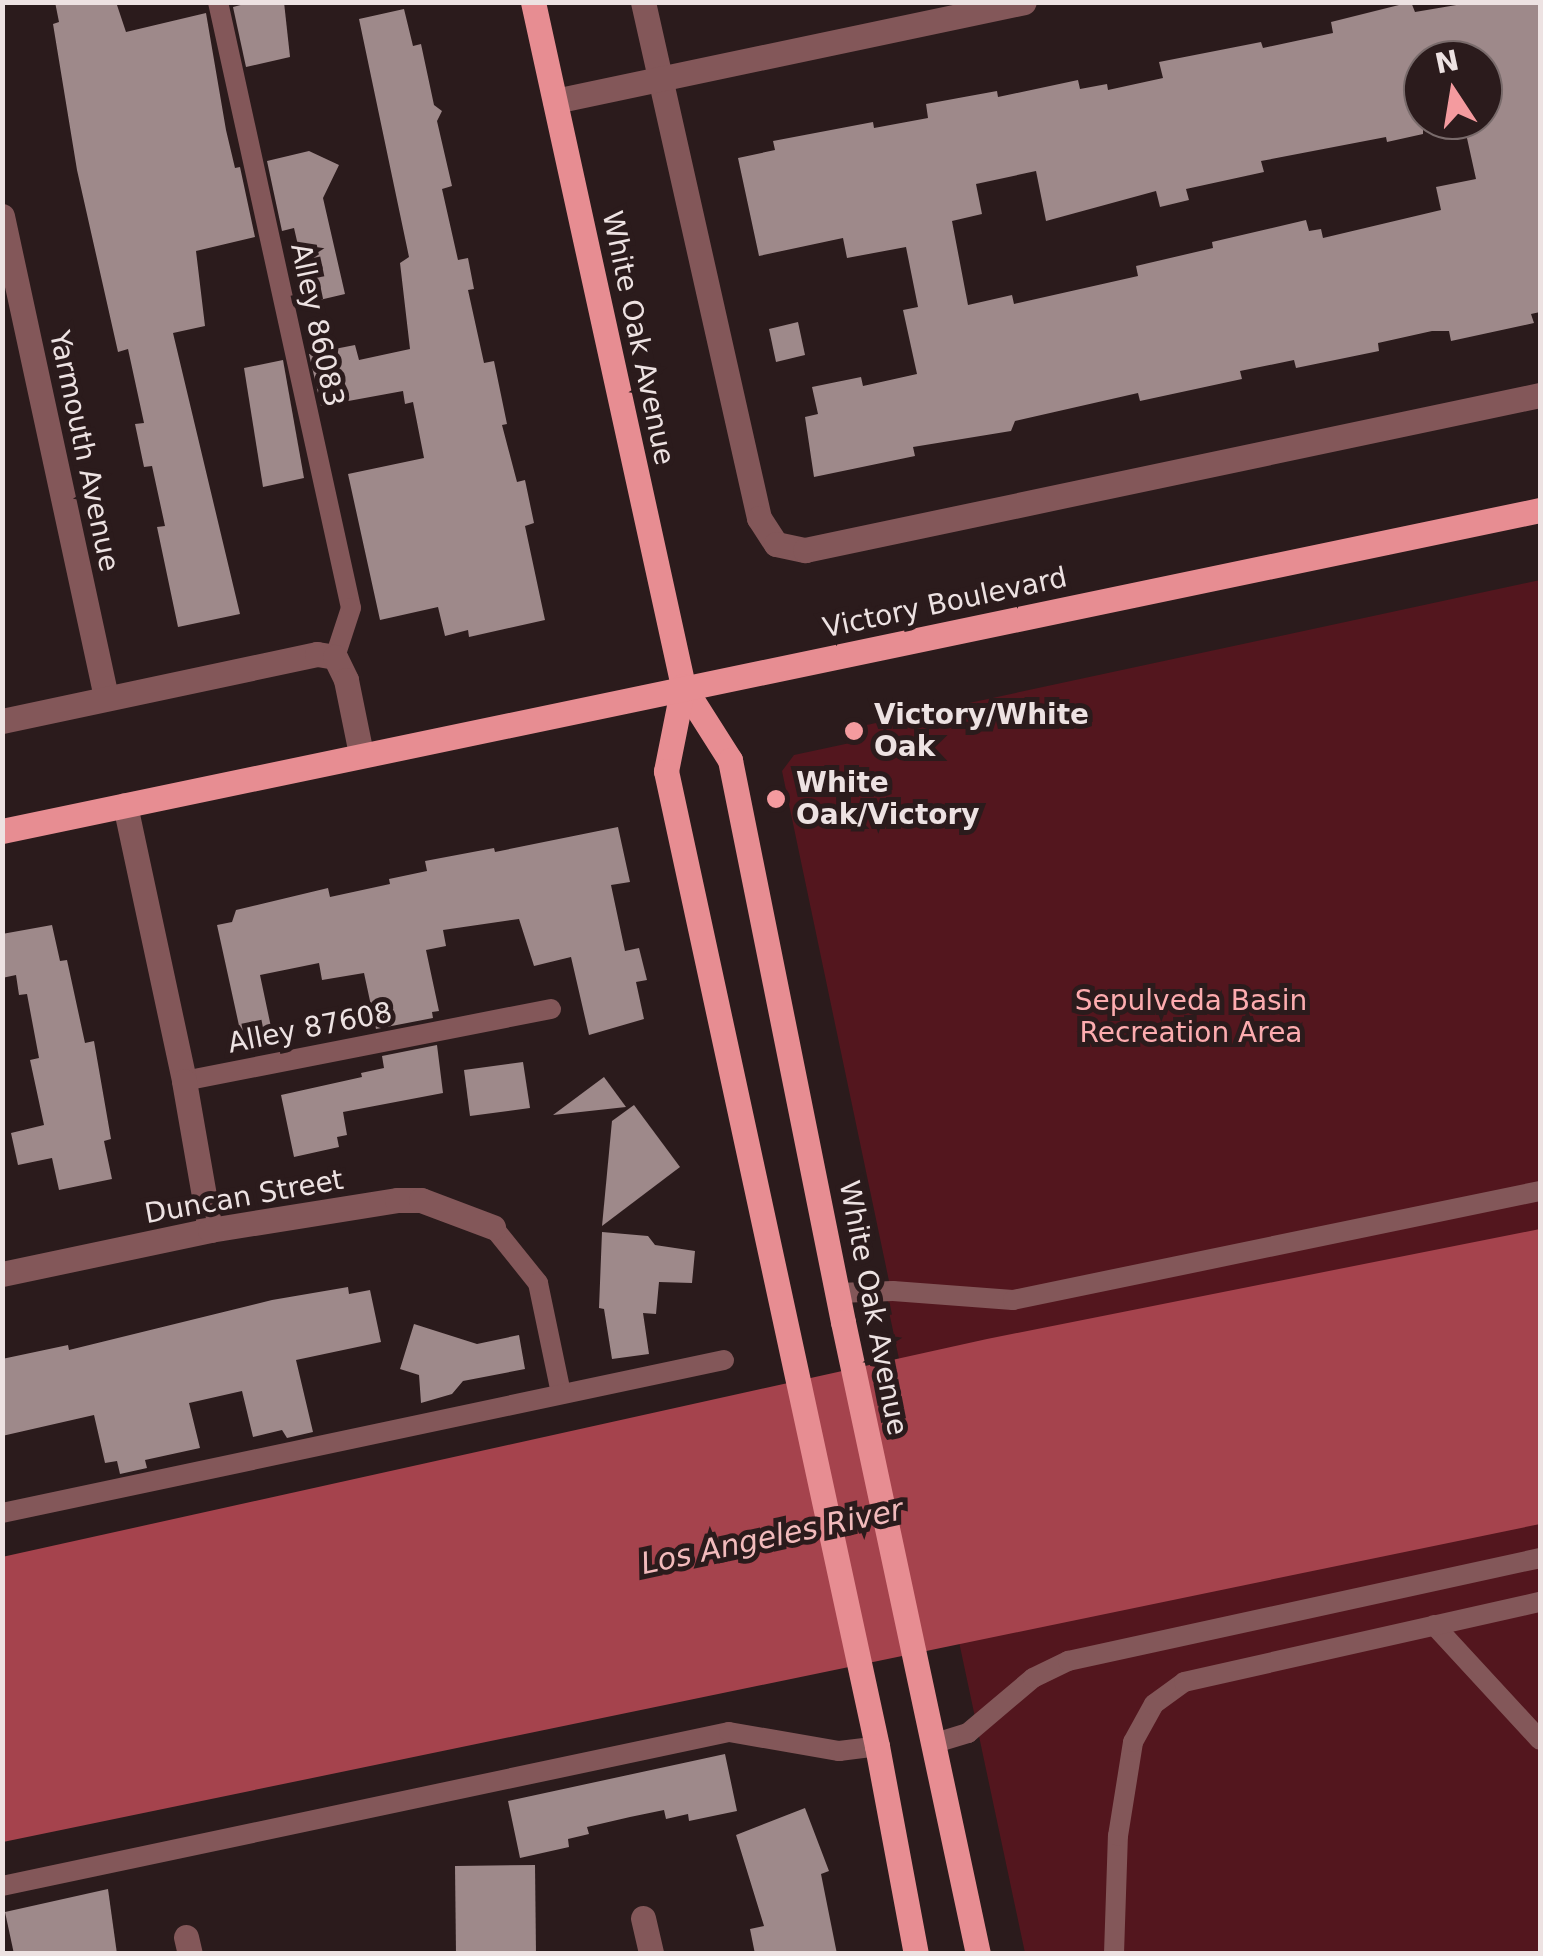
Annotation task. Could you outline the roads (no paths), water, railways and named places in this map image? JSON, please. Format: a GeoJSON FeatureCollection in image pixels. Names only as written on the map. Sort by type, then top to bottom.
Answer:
{"type":"FeatureCollection","features":[{"type":"Feature","properties":{"kind":"main road","name":"White Oak Avenue"},"geometry":{"type":"LineString","coordinates":[[533,2],[682,686],[730,760],[843,1322],[978,1954]]}},
{"type":"Feature","properties":{"kind":"main road","name":"Victory Boulevard"},"geometry":{"type":"LineString","coordinates":[[2,830],[1540,510]]}},
{"type":"Feature","properties":{"kind":"main road","name":"White Oak Avenue"},"geometry":{"type":"LineString","coordinates":[[682,686],[666,771],[870,1716],[916,1954]]}},
{"type":"Feature","properties":{"kind":"street"},"geometry":{"type":"LineString","coordinates":[[642,2],[759,518],[776,544],[806,550],[1540,395]]}},
{"type":"Feature","properties":{"kind":"street"},"geometry":{"type":"LineString","coordinates":[[555,102],[1024,2]]}},
{"type":"Feature","properties":{"kind":"street","name":"Yarmouth Avenue"},"geometry":{"type":"LineString","coordinates":[[2,216],[106,698]]}},
{"type":"Feature","properties":{"kind":"street"},"geometry":{"type":"LineString","coordinates":[[2,721],[317,654],[335,658],[346,680],[362,754]]}},
{"type":"Feature","properties":{"kind":"street"},"geometry":{"type":"LineString","coordinates":[[125,804],[184,1081],[210,1230]]}},
{"type":"Feature","properties":{"kind":"street","name":"Duncan Street"},"geometry":{"type":"LineString","coordinates":[[2,1274],[210,1230],[409,1200],[438,1205],[493,1227]]}},
{"type":"Feature","properties":{"kind":"street"},"geometry":{"type":"LineString","coordinates":[[643,1918],[651,1954]]}},
{"type":"Feature","properties":{"kind":"lane","name":"Alley 86083"},"geometry":{"type":"LineString","coordinates":[[218,2],[352,608],[335,658]]}},
{"type":"Feature","properties":{"kind":"lane","name":"Alley 87608"},"geometry":{"type":"LineString","coordinates":[[184,1081],[550,1009]]}},
{"type":"Feature","properties":{"kind":"lane"},"geometry":{"type":"LineString","coordinates":[[838,1293],[893,1291],[1013,1300],[1540,1191]]}},
{"type":"Feature","properties":{"kind":"lane"},"geometry":{"type":"LineString","coordinates":[[493,1227],[538,1282],[561,1393]]}},
{"type":"Feature","properties":{"kind":"lane"},"geometry":{"type":"LineString","coordinates":[[2,1513],[724,1360]]}},
{"type":"Feature","properties":{"kind":"lane"},"geometry":{"type":"LineString","coordinates":[[932,1744],[968,1733],[1033,1678],[1068,1662],[1540,1558]]}},
{"type":"Feature","properties":{"kind":"lane"},"geometry":{"type":"LineString","coordinates":[[1114,1954],[1118,1836],[1133,1742],[1154,1704],[1184,1682],[1540,1602]]}},
{"type":"Feature","properties":{"kind":"lane"},"geometry":{"type":"LineString","coordinates":[[1434,1626],[1540,1740]]}},
{"type":"Feature","properties":{"kind":"lane"},"geometry":{"type":"LineString","coordinates":[[2,1886],[729,1732],[839,1751],[876,1746]]}},
{"type":"Feature","properties":{"kind":"water","name":"Los Angeles River"},"geometry":{"type":"Polygon","coordinates":[[[1540,1229],[1540,1524],[3,1842],[2,1557],[987,1339],[1540,1229]]]}},
{"type":"Feature","properties":{"kind":"place","name":"Victory/White Oak"},"geometry":{"type":"Point","coordinates":[854,731]}},
{"type":"Feature","properties":{"kind":"place","name":"White Oak/Victory"},"geometry":{"type":"Point","coordinates":[776,799]}},
{"type":"Feature","properties":{"kind":"park label","name":"Sepulveda Basin Recreation Area"},"geometry":{"type":"Point","coordinates":[1191,1017]}}]}
